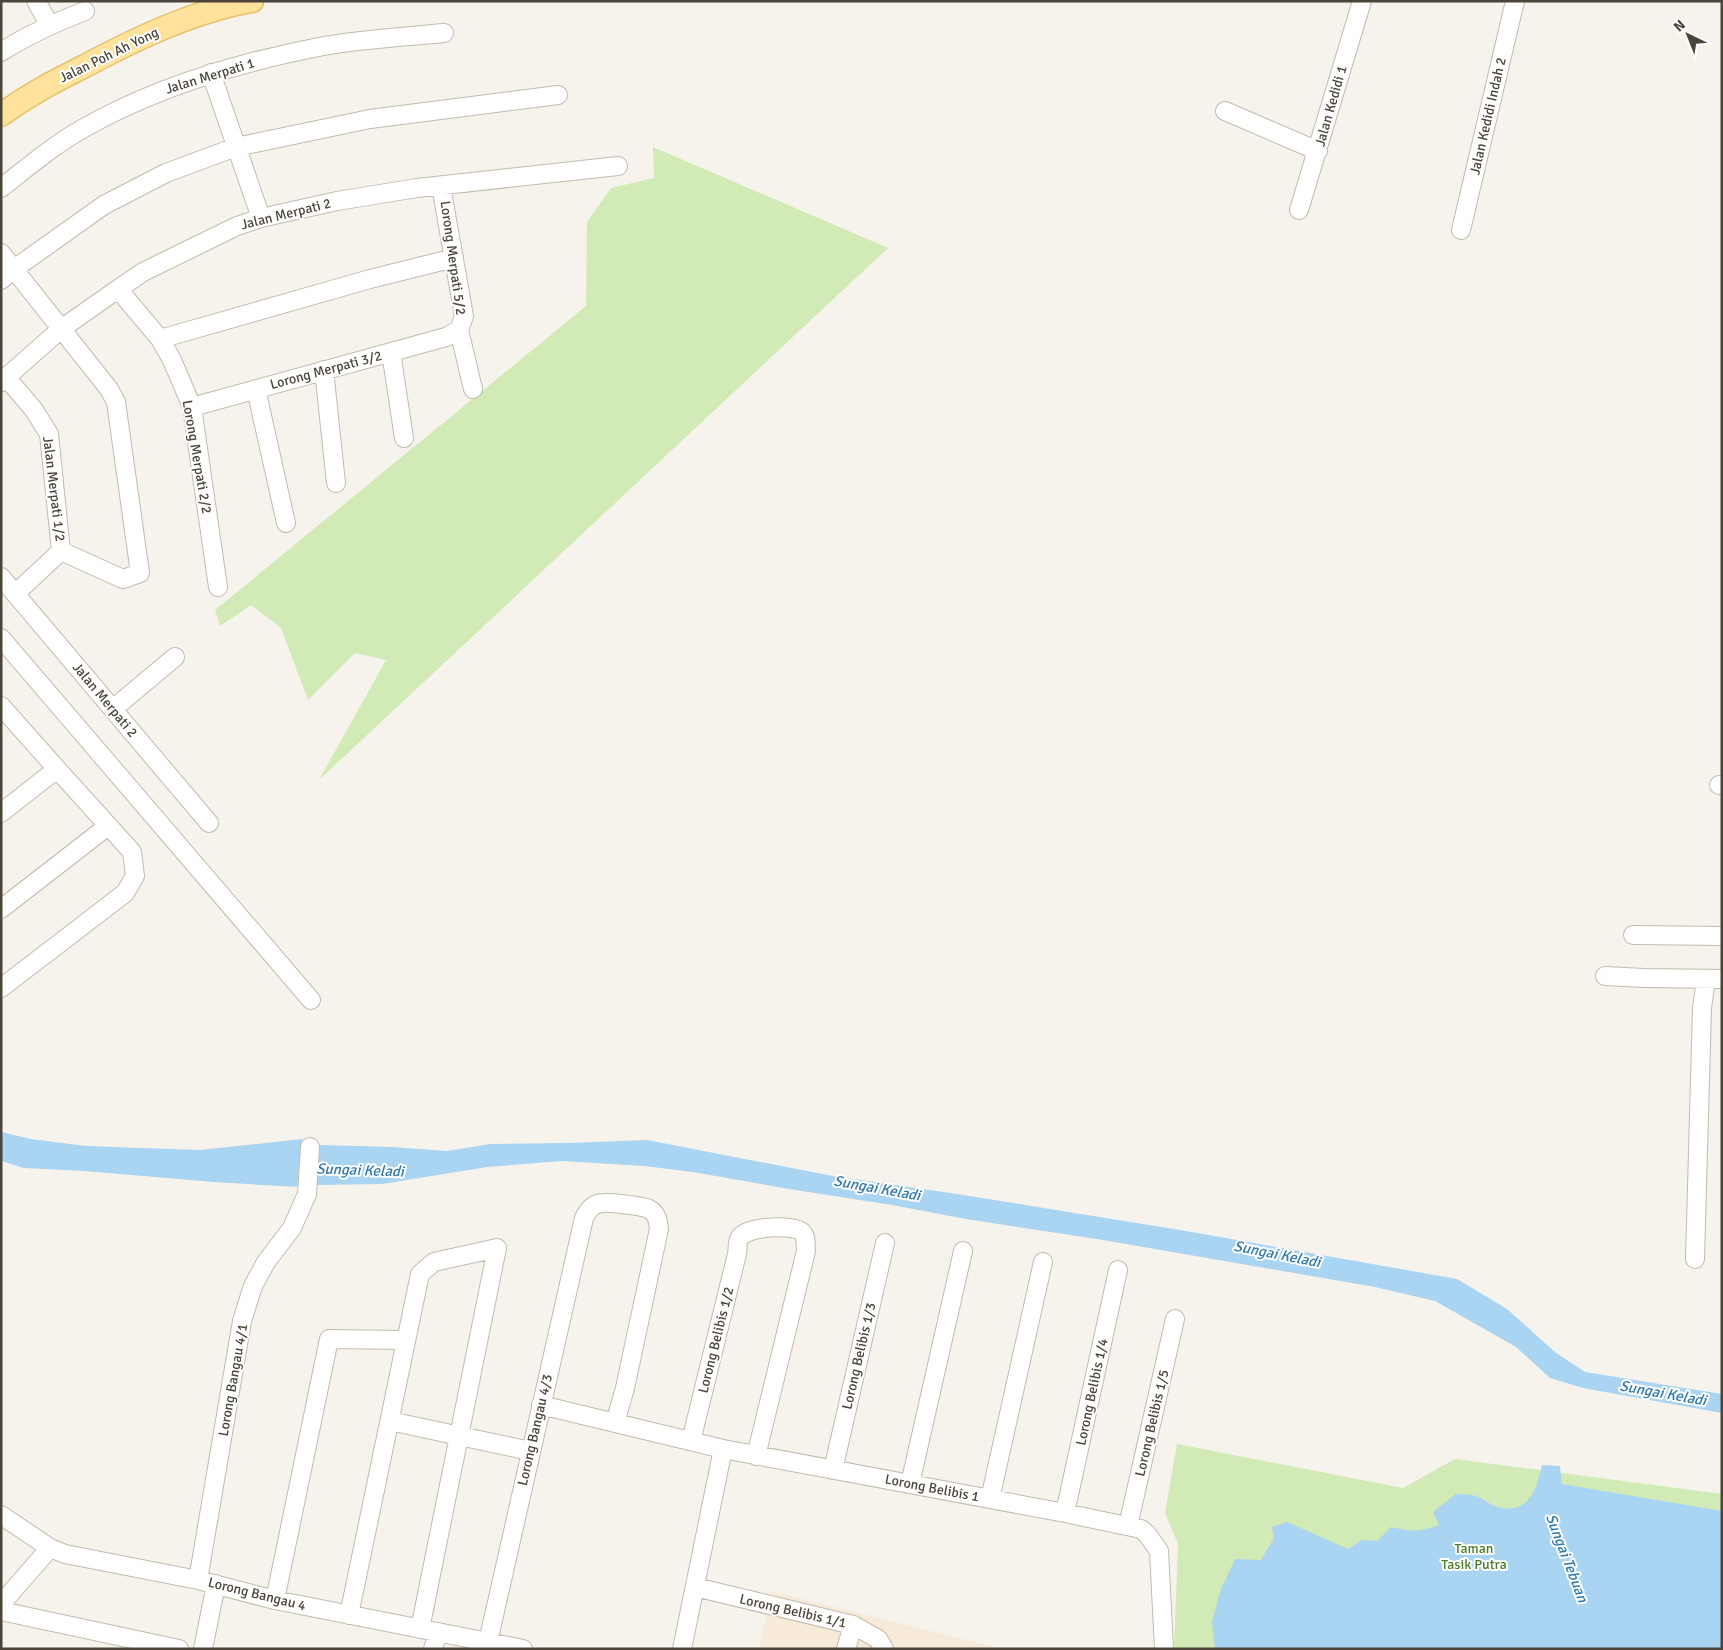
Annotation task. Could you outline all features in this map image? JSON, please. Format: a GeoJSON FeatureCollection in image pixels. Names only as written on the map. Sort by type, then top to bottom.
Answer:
{"type":"FeatureCollection","features":[{"type":"Feature","properties":{"kind":"main road","name":"Jalan Poh Ah Yong"},"geometry":{"type":"LineString","coordinates":[[1,115],[28,96],[121,46],[230,5],[252,1]]}},
{"type":"Feature","properties":{"kind":"street"},"geometry":{"type":"LineString","coordinates":[[36,1],[49,24]]}},
{"type":"Feature","properties":{"kind":"street","name":"Jalan Kedidi 1"},"geometry":{"type":"LineString","coordinates":[[1299,210],[1362,1]]}},
{"type":"Feature","properties":{"kind":"street","name":"Jalan Kedidi Indah 2"},"geometry":{"type":"LineString","coordinates":[[1461,230],[1515,1]]}},
{"type":"Feature","properties":{"kind":"street"},"geometry":{"type":"LineString","coordinates":[[1,52],[25,36],[49,24],[85,12]]}},
{"type":"Feature","properties":{"kind":"street","name":"Jalan Merpati 1"},"geometry":{"type":"LineString","coordinates":[[1,188],[27,167],[83,128],[140,99],[211,73],[325,46],[444,33]]}},
{"type":"Feature","properties":{"kind":"street"},"geometry":{"type":"LineString","coordinates":[[211,73],[261,218]]}},
{"type":"Feature","properties":{"kind":"street"},"geometry":{"type":"LineString","coordinates":[[7,275],[104,205],[166,173],[236,147],[370,119],[558,95]]}},
{"type":"Feature","properties":{"kind":"street"},"geometry":{"type":"LineString","coordinates":[[1225,110],[1318,151]]}},
{"type":"Feature","properties":{"kind":"street","name":"Jalan Merpati 2"},"geometry":{"type":"LineString","coordinates":[[4,380],[61,329],[118,288],[143,272],[237,226],[261,218],[337,201],[442,186],[618,166]]}},
{"type":"Feature","properties":{"kind":"street","name":"Lorong Merpati 5/2"},"geometry":{"type":"LineString","coordinates":[[442,186],[464,316],[459,330],[473,390]]}},
{"type":"Feature","properties":{"kind":"street"},"geometry":{"type":"LineString","coordinates":[[1,253],[7,275],[61,329],[109,389],[116,402],[140,573],[123,580],[61,551]]}},
{"type":"Feature","properties":{"kind":"street"},"geometry":{"type":"LineString","coordinates":[[160,339],[370,279],[454,258]]}},
{"type":"Feature","properties":{"kind":"street","name":"Lorong Merpati 2/2"},"geometry":{"type":"LineString","coordinates":[[118,288],[160,339],[172,360],[192,407],[218,587]]}},
{"type":"Feature","properties":{"kind":"street","name":"Lorong Merpati 3/2"},"geometry":{"type":"LineString","coordinates":[[192,407],[446,337],[459,330]]}},
{"type":"Feature","properties":{"kind":"street"},"geometry":{"type":"LineString","coordinates":[[391,352],[404,438]]}},
{"type":"Feature","properties":{"kind":"street"},"geometry":{"type":"LineString","coordinates":[[324,370],[336,483]]}},
{"type":"Feature","properties":{"kind":"street","name":"Jalan Merpati 1/2"},"geometry":{"type":"LineString","coordinates":[[4,380],[34,410],[49,434],[61,551],[15,594]]}},
{"type":"Feature","properties":{"kind":"street"},"geometry":{"type":"LineString","coordinates":[[256,389],[286,522]]}},
{"type":"Feature","properties":{"kind":"street","name":"Jalan Merpati 2"},"geometry":{"type":"LineString","coordinates":[[1,577],[208,823]]}},
{"type":"Feature","properties":{"kind":"street"},"geometry":{"type":"LineString","coordinates":[[1,638],[311,1000]]}},
{"type":"Feature","properties":{"kind":"street"},"geometry":{"type":"LineString","coordinates":[[113,709],[175,657]]}},
{"type":"Feature","properties":{"kind":"street"},"geometry":{"type":"LineString","coordinates":[[1,706],[132,852],[135,876],[125,893],[1,988]]}},
{"type":"Feature","properties":{"kind":"street"},"geometry":{"type":"LineString","coordinates":[[1,813],[57,768]]}},
{"type":"Feature","properties":{"kind":"street"},"geometry":{"type":"LineString","coordinates":[[1,909],[108,826]]}},
{"type":"Feature","properties":{"kind":"street"},"geometry":{"type":"LineString","coordinates":[[1632,935],[1722,936]]}},
{"type":"Feature","properties":{"kind":"street"},"geometry":{"type":"LineString","coordinates":[[1605,976],[1714,979],[1702,1008],[1695,1259]]}},
{"type":"Feature","properties":{"kind":"street","name":"Lorong Bangau 4/1"},"geometry":{"type":"LineString","coordinates":[[198,1580],[242,1321],[253,1286],[266,1262],[292,1228],[307,1194],[310,1147]]}},
{"type":"Feature","properties":{"kind":"street","name":"Lorong Bangau 4/3"},"geometry":{"type":"LineString","coordinates":[[488,1642],[584,1218],[590,1209],[598,1203],[609,1202],[648,1208],[658,1218],[659,1229],[626,1388],[615,1423]]}},
{"type":"Feature","properties":{"kind":"street","name":"Lorong Belibis 1/2"},"geometry":{"type":"LineString","coordinates":[[691,1442],[740,1238],[750,1230],[793,1228],[801,1230],[805,1236],[806,1251],[756,1456]]}},
{"type":"Feature","properties":{"kind":"street","name":"Lorong Belibis 1/3"},"geometry":{"type":"LineString","coordinates":[[833,1470],[885,1242]]}},
{"type":"Feature","properties":{"kind":"street"},"geometry":{"type":"LineString","coordinates":[[349,1615],[420,1274],[434,1262],[497,1248],[420,1629]]}},
{"type":"Feature","properties":{"kind":"street"},"geometry":{"type":"LineString","coordinates":[[910,1484],[963,1251]]}},
{"type":"Feature","properties":{"kind":"street"},"geometry":{"type":"LineString","coordinates":[[990,1499],[1043,1262]]}},
{"type":"Feature","properties":{"kind":"street","name":"Lorong Belibis 1/4"},"geometry":{"type":"LineString","coordinates":[[1065,1513],[1118,1270]]}},
{"type":"Feature","properties":{"kind":"street","name":"Lorong Belibis 1/5"},"geometry":{"type":"LineString","coordinates":[[1134,1528],[1175,1319]]}},
{"type":"Feature","properties":{"kind":"street"},"geometry":{"type":"LineString","coordinates":[[276,1600],[329,1339],[406,1340]]}},
{"type":"Feature","properties":{"kind":"street","name":"Lorong Belibis 1"},"geometry":{"type":"LineString","coordinates":[[541,1405],[756,1456],[1065,1513],[1134,1528]]}},
{"type":"Feature","properties":{"kind":"street"},"geometry":{"type":"LineString","coordinates":[[390,1421],[530,1451]]}},
{"type":"Feature","properties":{"kind":"street"},"geometry":{"type":"LineString","coordinates":[[682,1649],[723,1449]]}},
{"type":"Feature","properties":{"kind":"street","name":"Lorong Bangau 4"},"geometry":{"type":"LineString","coordinates":[[1,1515],[50,1548],[65,1554],[198,1580],[276,1600],[420,1629],[436,1640],[488,1642],[523,1649]]}},
{"type":"Feature","properties":{"kind":"street"},"geometry":{"type":"LineString","coordinates":[[1134,1528],[1147,1534],[1159,1551],[1164,1649]]}},
{"type":"Feature","properties":{"kind":"street"},"geometry":{"type":"LineString","coordinates":[[1,1604],[50,1548]]}},
{"type":"Feature","properties":{"kind":"street"},"geometry":{"type":"LineString","coordinates":[[203,1649],[216,1584]]}},
{"type":"Feature","properties":{"kind":"street","name":"Lorong Belibis 1/1"},"geometry":{"type":"LineString","coordinates":[[695,1587],[853,1625],[878,1639],[884,1649]]}},
{"type":"Feature","properties":{"kind":"street"},"geometry":{"type":"LineString","coordinates":[[1,1611],[180,1649]]}},
{"type":"Feature","properties":{"kind":"street"},"geometry":{"type":"LineString","coordinates":[[846,1649],[853,1625]]}},
{"type":"Feature","properties":{"kind":"shaded area"},"geometry":{"type":"Polygon","coordinates":[[[771,1591],[1003,1649],[759,1649],[771,1591]]]}},
{"type":"Feature","properties":{"kind":"green space"},"geometry":{"type":"Polygon","coordinates":[[[653,147],[888,248],[319,780],[386,660],[355,653],[308,700],[281,628],[251,605],[220,626],[215,610],[586,306],[587,222],[611,188],[654,178],[653,147]]]}},
{"type":"Feature","properties":{"kind":"green space","name":"Taman Tasik Putra"},"geometry":{"type":"Polygon","coordinates":[[[1177,1444],[1403,1488],[1455,1459],[1722,1494],[1722,1649],[1174,1649],[1178,1544],[1165,1513],[1177,1444]]]}},
{"type":"Feature","properties":{"kind":"water"},"geometry":{"type":"Polygon","coordinates":[[[1,1132],[31,1139],[86,1146],[200,1150],[302,1139],[297,1187],[24,1168],[1,1161],[1,1132]]]}},
{"type":"Feature","properties":{"kind":"water","name":"Sungai Keladi"},"geometry":{"type":"Polygon","coordinates":[[[647,1140],[833,1176],[1186,1231],[1457,1279],[1507,1309],[1556,1353],[1585,1372],[1722,1394],[1722,1413],[1583,1388],[1550,1378],[1516,1347],[1435,1301],[1375,1287],[693,1172],[644,1166],[562,1161],[487,1167],[382,1184],[317,1185],[320,1145],[447,1151],[490,1144],[647,1140]]]}},
{"type":"Feature","properties":{"kind":"water","name":"Taman Tasik Putra"},"geometry":{"type":"Polygon","coordinates":[[[1542,1465],[1560,1466],[1562,1484],[1722,1511],[1722,1649],[1215,1649],[1212,1622],[1221,1589],[1235,1559],[1261,1560],[1274,1538],[1272,1527],[1287,1522],[1348,1549],[1362,1540],[1377,1541],[1391,1527],[1415,1530],[1439,1525],[1433,1512],[1456,1494],[1476,1496],[1492,1505],[1509,1509],[1524,1504],[1534,1491],[1542,1465]]]}},
{"type":"Feature","properties":{"kind":"water label","name":"Sungai Tebuan"},"geometry":{"type":"Point","coordinates":[1567,1558]}}]}
